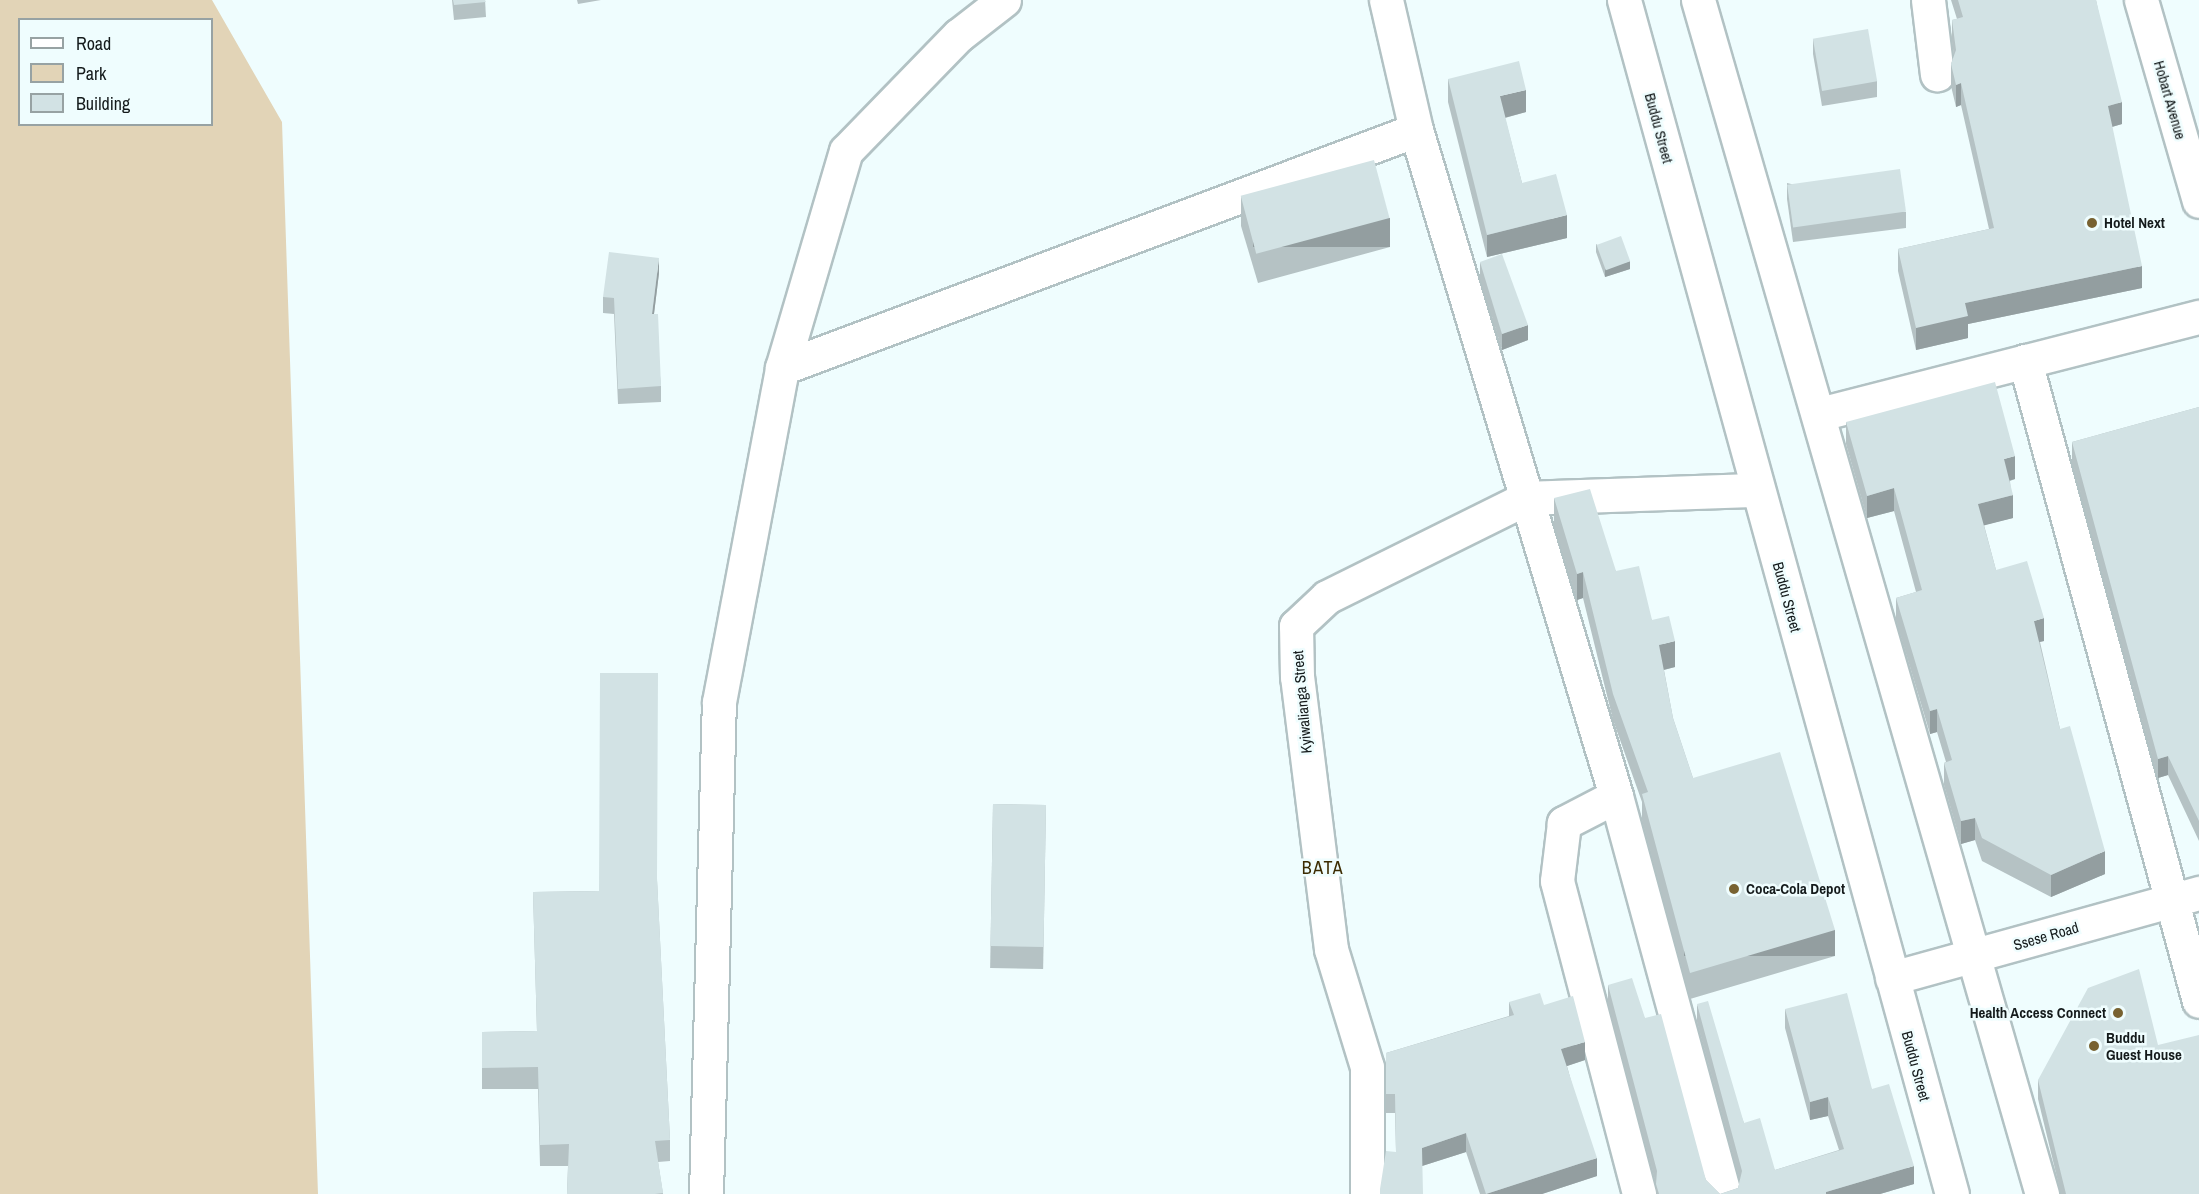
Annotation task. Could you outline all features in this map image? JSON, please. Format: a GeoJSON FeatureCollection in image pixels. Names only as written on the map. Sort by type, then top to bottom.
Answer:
{"type":"FeatureCollection","features":[{"type":"Feature","properties":{"kind":"street"},"geometry":{"type":"LineString","coordinates":[[706,1194],[719,702],[782,368],[846,151],[959,35],[1004,0]]}},
{"type":"Feature","properties":{"kind":"street"},"geometry":{"type":"LineString","coordinates":[[1386,0],[1416,130],[1616,796],[1724,1194]]}},
{"type":"Feature","properties":{"kind":"street","name":"Buddu Street"},"geometry":{"type":"LineString","coordinates":[[1624,0],[1952,1194]]}},
{"type":"Feature","properties":{"kind":"street"},"geometry":{"type":"LineString","coordinates":[[1698,0],[1820,414],[2042,1194]]}},
{"type":"Feature","properties":{"kind":"street"},"geometry":{"type":"LineString","coordinates":[[1928,0],[1937,74]]}},
{"type":"Feature","properties":{"kind":"street","name":"Hobart Avenue"},"geometry":{"type":"LineString","coordinates":[[2141,0],[2199,201]]}},
{"type":"Feature","properties":{"kind":"street"},"geometry":{"type":"LineString","coordinates":[[782,368],[1416,130]]}},
{"type":"Feature","properties":{"kind":"street"},"geometry":{"type":"LineString","coordinates":[[1820,414],[2199,317]]}},
{"type":"Feature","properties":{"kind":"street"},"geometry":{"type":"LineString","coordinates":[[2025,361],[2185,897],[2199,1001]]}},
{"type":"Feature","properties":{"kind":"street","name":"Kyiwalianga Street"},"geometry":{"type":"LineString","coordinates":[[1367,1194],[1367,1066],[1330,949],[1297,677],[1296,626],[1327,597],[1526,498],[1757,490]]}},
{"type":"Feature","properties":{"kind":"street"},"geometry":{"type":"LineString","coordinates":[[1616,796],[1564,823],[1557,881],[1639,1194]]}},
{"type":"Feature","properties":{"kind":"street","name":"Ssese Road"},"geometry":{"type":"LineString","coordinates":[[1892,978],[2185,897]]}},
{"type":"Feature","properties":{"kind":"green space"},"geometry":{"type":"Polygon","coordinates":[[[0,0],[212,0],[282,122],[318,1194],[0,1194],[0,0]]]}},
{"type":"Feature","properties":{"kind":"building"},"geometry":{"type":"Polygon","coordinates":[[[453,0],[485,0],[486,2],[454,5],[453,0]]]}},
{"type":"Feature","properties":{"kind":"building"},"geometry":{"type":"Polygon","coordinates":[[[1958,0],[2096,0],[2122,102],[2108,106],[2142,266],[1965,303],[1968,316],[1916,328],[1898,249],[1994,228],[1961,83],[1956,85],[1951,64],[1956,50],[1952,20],[1963,17],[1958,0]]]}},
{"type":"Feature","properties":{"kind":"building"},"geometry":{"type":"Polygon","coordinates":[[[1868,29],[1877,81],[1822,91],[1813,39],[1868,29]]]}},
{"type":"Feature","properties":{"kind":"building"},"geometry":{"type":"Polygon","coordinates":[[[1519,61],[1526,90],[1500,96],[1522,183],[1556,174],[1567,215],[1487,235],[1448,79],[1519,61]]]}},
{"type":"Feature","properties":{"kind":"building"},"geometry":{"type":"Polygon","coordinates":[[[1374,160],[1390,218],[1256,254],[1241,196],[1374,160]]]}},
{"type":"Feature","properties":{"kind":"building"},"geometry":{"type":"Polygon","coordinates":[[[1900,169],[1906,212],[1793,227],[1787,185],[1900,169]]]}},
{"type":"Feature","properties":{"kind":"building"},"geometry":{"type":"Polygon","coordinates":[[[1621,236],[1630,261],[1606,270],[1597,245],[1621,236]]]}},
{"type":"Feature","properties":{"kind":"building"},"geometry":{"type":"Polygon","coordinates":[[[609,252],[659,258],[652,314],[658,314],[661,386],[618,389],[614,298],[603,297],[609,252]]]}},
{"type":"Feature","properties":{"kind":"building"},"geometry":{"type":"Polygon","coordinates":[[[1502,254],[1528,325],[1502,334],[1480,262],[1502,254]]]}},
{"type":"Feature","properties":{"kind":"building"},"geometry":{"type":"Polygon","coordinates":[[[1995,382],[2015,456],[2004,459],[2013,495],[1978,504],[1996,570],[2027,561],[2044,618],[2034,621],[2060,729],[2070,726],[2105,851],[2051,875],[1982,838],[1975,818],[1961,821],[1944,763],[1952,760],[1937,709],[1930,711],[1896,598],[1922,590],[1894,488],[1867,496],[1846,422],[1995,382]]]}},
{"type":"Feature","properties":{"kind":"building"},"geometry":{"type":"Polygon","coordinates":[[[2199,407],[2199,821],[2168,756],[2158,759],[2072,442],[2199,407]]]}},
{"type":"Feature","properties":{"kind":"building"},"geometry":{"type":"Polygon","coordinates":[[[1590,489],[1616,571],[1639,566],[1652,620],[1669,616],[1675,641],[1659,645],[1673,718],[1693,778],[1780,752],[1835,930],[1690,973],[1642,794],[1648,792],[1613,694],[1583,572],[1577,574],[1554,498],[1590,489]]]}},
{"type":"Feature","properties":{"kind":"building"},"geometry":{"type":"Polygon","coordinates":[[[600,673],[658,673],[657,878],[670,1140],[655,1141],[663,1193],[655,1194],[567,1194],[569,1144],[540,1145],[538,1067],[482,1068],[482,1032],[537,1031],[533,892],[599,891],[600,673]]]}},
{"type":"Feature","properties":{"kind":"building"},"geometry":{"type":"Polygon","coordinates":[[[993,804],[1046,805],[1044,947],[991,946],[993,804]]]}},
{"type":"Feature","properties":{"kind":"building"},"geometry":{"type":"Polygon","coordinates":[[[2139,969],[2158,1045],[2199,1035],[2199,1194],[2066,1194],[2038,1080],[2088,988],[2139,969]]]}},
{"type":"Feature","properties":{"kind":"building"},"geometry":{"type":"Polygon","coordinates":[[[1632,978],[1645,1018],[1661,1014],[1706,1180],[1720,1194],[1659,1194],[1656,1184],[1657,1171],[1608,985],[1632,978]]]}},
{"type":"Feature","properties":{"kind":"building"},"geometry":{"type":"Polygon","coordinates":[[[1540,993],[1544,1005],[1573,996],[1585,1042],[1561,1049],[1597,1158],[1486,1194],[1466,1133],[1422,1148],[1423,1194],[1380,1194],[1386,1151],[1396,1152],[1395,1094],[1386,1094],[1386,1053],[1514,1015],[1509,1002],[1540,993]]]}},
{"type":"Feature","properties":{"kind":"building"},"geometry":{"type":"Polygon","coordinates":[[[1847,993],[1872,1089],[1889,1084],[1914,1166],[1826,1192],[1826,1194],[1720,1194],[1738,1188],[1742,1171],[1697,1004],[1708,1001],[1744,1123],[1760,1118],[1775,1170],[1844,1149],[1828,1097],[1810,1102],[1785,1009],[1847,993]]]}},
{"type":"Feature","properties":{"kind":"place","name":"Hotel Next"},"geometry":{"type":"Point","coordinates":[2092,223]}},
{"type":"Feature","properties":{"kind":"place","name":"Coca-Cola Depot"},"geometry":{"type":"Point","coordinates":[1734,889]}},
{"type":"Feature","properties":{"kind":"place","name":"Health Access Connect"},"geometry":{"type":"Point","coordinates":[2118,1013]}},
{"type":"Feature","properties":{"kind":"place","name":"Buddu Guest House"},"geometry":{"type":"Point","coordinates":[2094,1046]}},
{"type":"Feature","properties":{"kind":"district","name":"BATA"},"geometry":{"type":"Point","coordinates":[1323,868]}}]}
